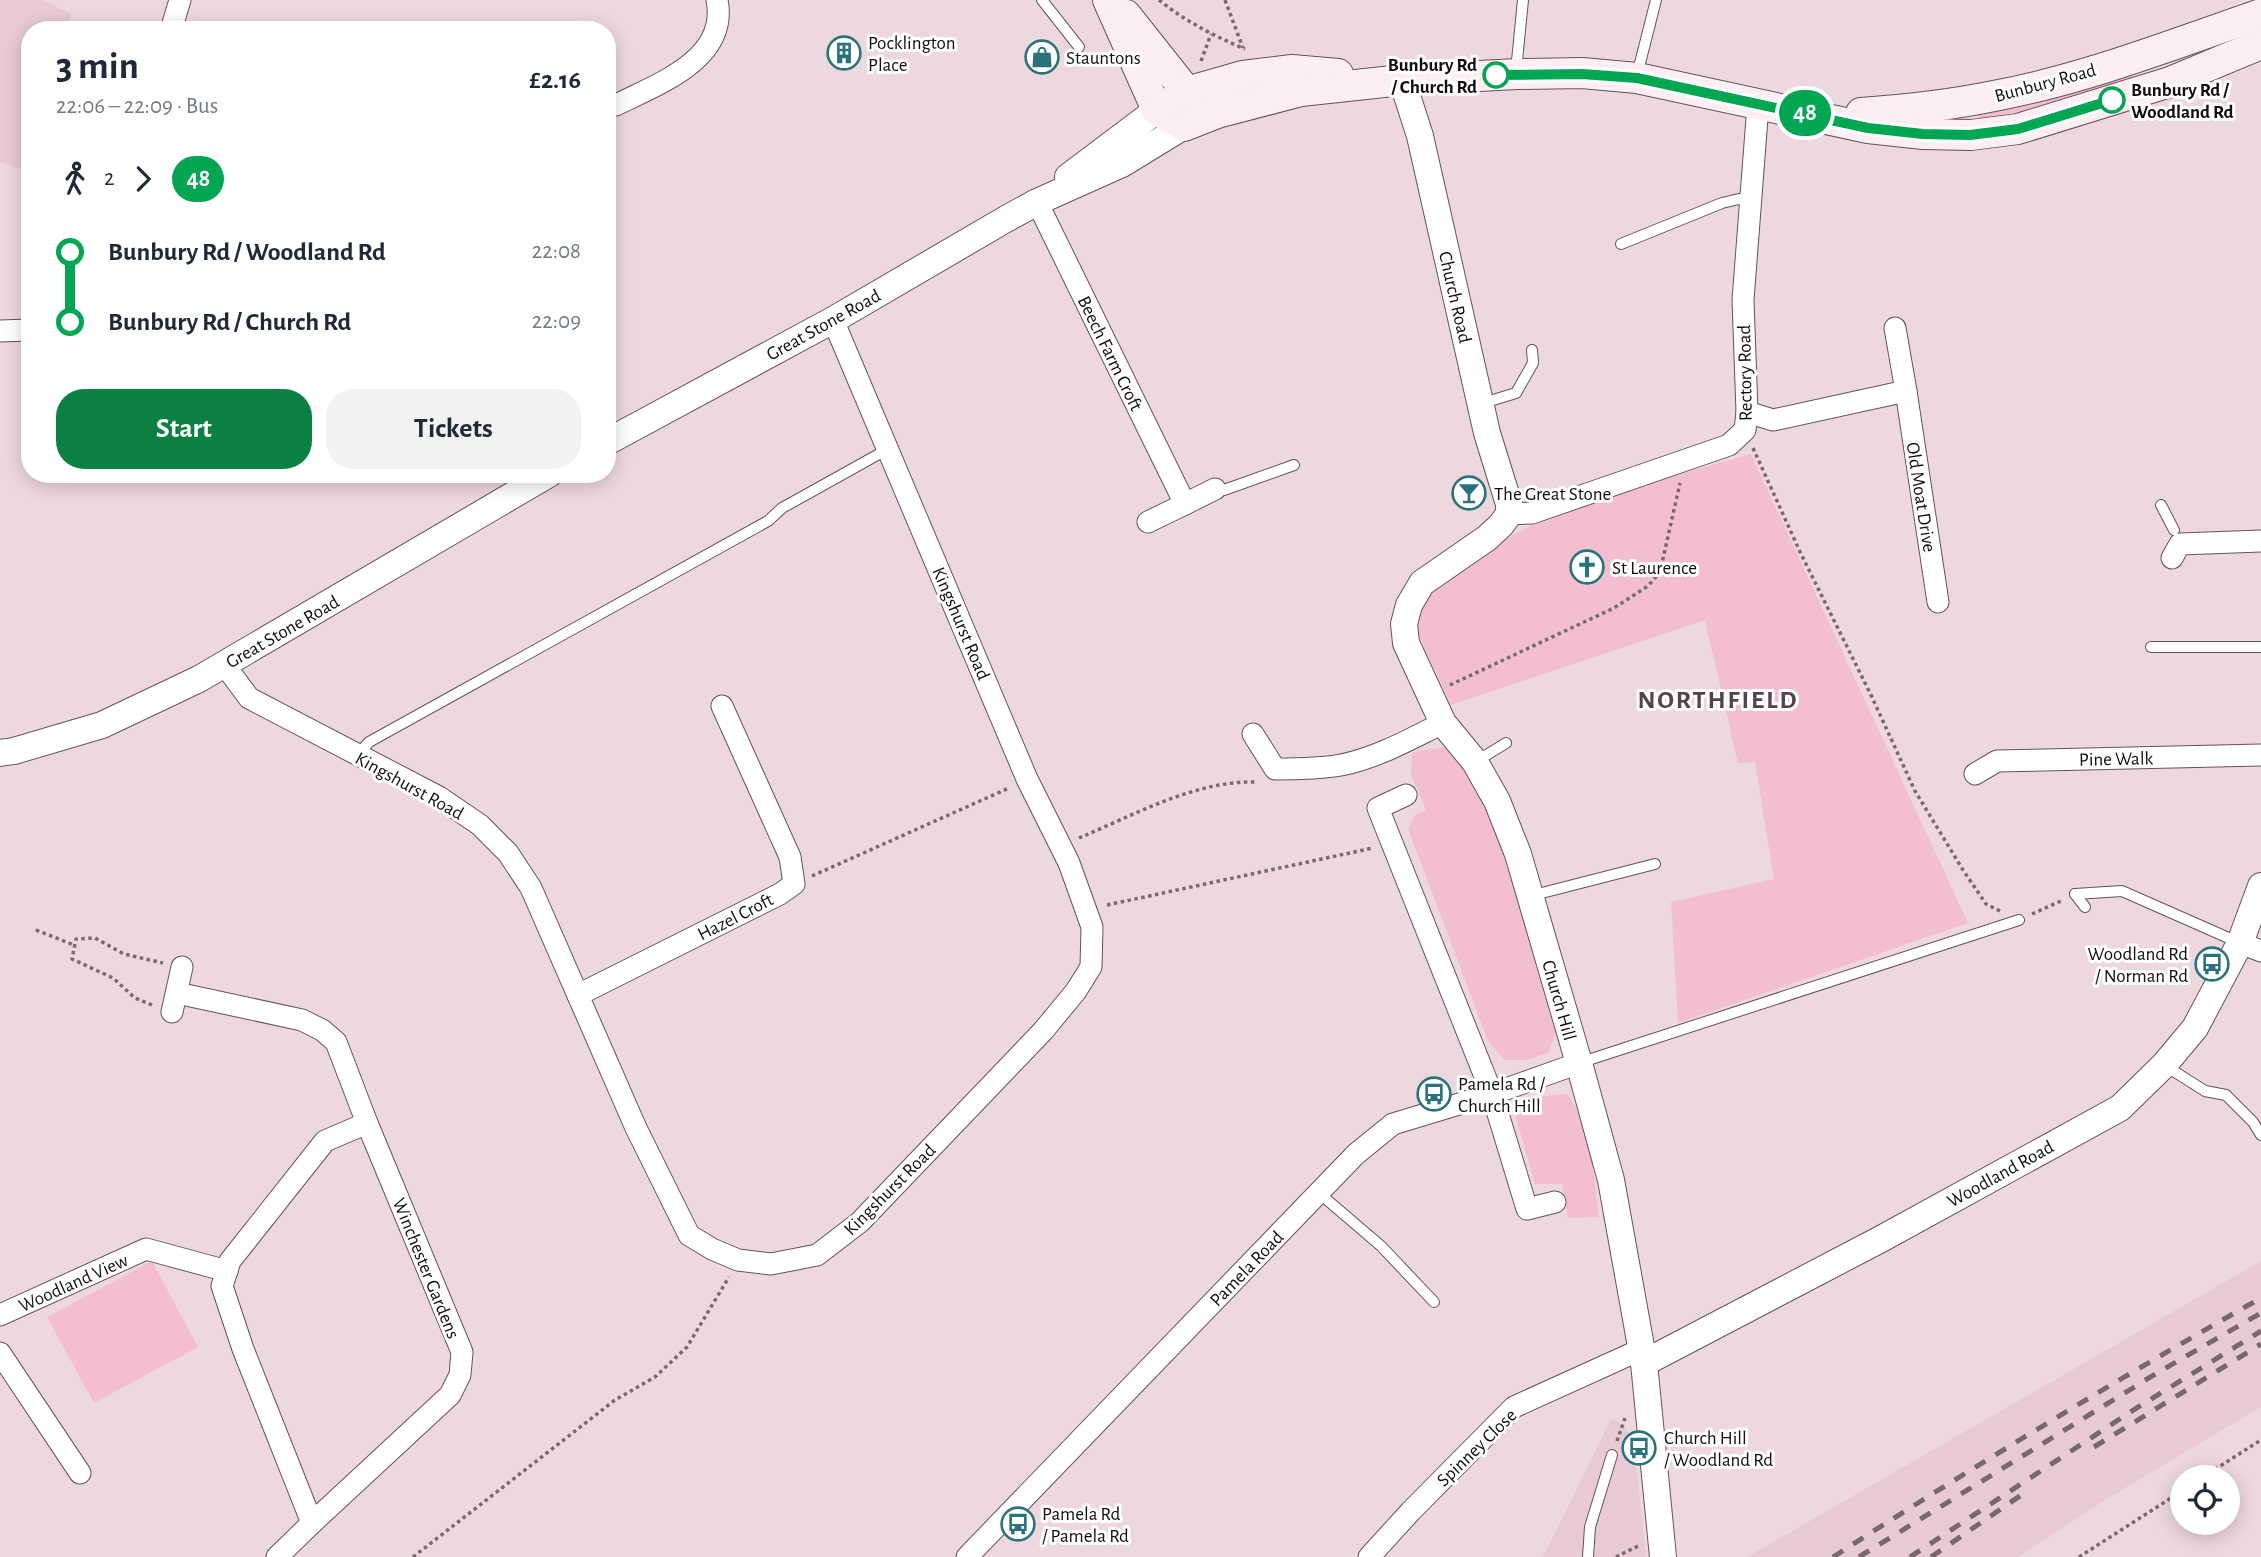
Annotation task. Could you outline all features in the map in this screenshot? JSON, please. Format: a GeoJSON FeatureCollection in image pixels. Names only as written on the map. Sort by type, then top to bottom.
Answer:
{"type":"FeatureCollection","features":[{"type":"Feature","properties":{"kind":"main road"},"geometry":{"type":"LineString","coordinates":[[1108,0],[1157,110],[1184,126]]}},
{"type":"Feature","properties":{"kind":"main road"},"geometry":{"type":"LineString","coordinates":[[1114,0],[1187,92],[1184,126]]}},
{"type":"Feature","properties":{"kind":"main road","name":"Bunbury Road"},"geometry":{"type":"LineString","coordinates":[[1822,116],[1913,109],[1996,96],[2103,67],[2260,14]]}},
{"type":"Feature","properties":{"kind":"main road","name":"Bunbury Road"},"geometry":{"type":"LineString","coordinates":[[1402,80],[1516,74],[1582,74],[1637,78],[1868,128],[1923,134],[1970,135],[2018,129],[2170,82],[2261,44]]}},
{"type":"Feature","properties":{"kind":"main road"},"geometry":{"type":"LineString","coordinates":[[1157,110],[1187,92],[1233,78],[1292,70],[1402,80]]}},
{"type":"Feature","properties":{"kind":"main road"},"geometry":{"type":"LineString","coordinates":[[1184,126],[1217,113],[1301,91],[1402,80]]}},
{"type":"Feature","properties":{"kind":"street"},"geometry":{"type":"LineString","coordinates":[[174,21],[180,0]]}},
{"type":"Feature","properties":{"kind":"street"},"geometry":{"type":"LineString","coordinates":[[616,105],[685,70],[716,36],[720,15],[717,0]]}},
{"type":"Feature","properties":{"kind":"street","name":"Church Road"},"geometry":{"type":"LineString","coordinates":[[1402,80],[1420,136],[1480,404],[1507,495],[1509,514]]}},
{"type":"Feature","properties":{"kind":"street","name":"Rectory Road"},"geometry":{"type":"LineString","coordinates":[[1509,514],[1532,513],[1729,445],[1746,421],[1743,300],[1758,105]]}},
{"type":"Feature","properties":{"kind":"street","name":"Great Stone Road"},"geometry":{"type":"LineString","coordinates":[[1037,202],[1126,131],[1157,110]]}},
{"type":"Feature","properties":{"kind":"street","name":"Great Stone Road"},"geometry":{"type":"LineString","coordinates":[[616,437],[833,320],[1037,202],[1122,164],[1184,126]]}},
{"type":"Feature","properties":{"kind":"street","name":"Beech Farm Croft"},"geometry":{"type":"LineString","coordinates":[[1037,202],[1185,504]]}},
{"type":"Feature","properties":{"kind":"street","name":"Kingshurst Road"},"geometry":{"type":"LineString","coordinates":[[226,664],[249,698],[439,797],[480,825],[508,853],[531,888],[636,1128],[689,1235],[738,1260],[771,1264],[817,1255],[860,1222],[1043,1031],[1076,991],[1091,967],[1092,927],[1069,863],[1027,779],[833,320]]}},
{"type":"Feature","properties":{"kind":"street","name":"Old Moat Drive"},"geometry":{"type":"LineString","coordinates":[[1895,328],[1938,602]]}},
{"type":"Feature","properties":{"kind":"street"},"geometry":{"type":"LineString","coordinates":[[0,331],[21,330]]}},
{"type":"Feature","properties":{"kind":"street"},"geometry":{"type":"LineString","coordinates":[[1746,421],[1773,420],[1906,391]]}},
{"type":"Feature","properties":{"kind":"street","name":"Great Stone Road"},"geometry":{"type":"LineString","coordinates":[[0,753],[102,725],[199,679],[534,483]]}},
{"type":"Feature","properties":{"kind":"street"},"geometry":{"type":"LineString","coordinates":[[1148,522],[1215,489]]}},
{"type":"Feature","properties":{"kind":"street","name":"Church Hill"},"geometry":{"type":"LineString","coordinates":[[1509,514],[1487,538],[1422,583],[1409,605],[1404,624],[1406,643],[1443,723],[1475,762],[1501,812],[1518,854],[1611,1180],[1643,1356],[1651,1551]]}},
{"type":"Feature","properties":{"kind":"street"},"geometry":{"type":"LineString","coordinates":[[2175,544],[2261,541]]}},
{"type":"Feature","properties":{"kind":"street","name":"Hazel Croft"},"geometry":{"type":"LineString","coordinates":[[578,995],[794,884],[790,857],[722,706]]}},
{"type":"Feature","properties":{"kind":"street"},"geometry":{"type":"LineString","coordinates":[[1254,734],[1275,769],[1306,769],[1342,765],[1392,748],[1443,723]]}},
{"type":"Feature","properties":{"kind":"street","name":"Pine Walk"},"geometry":{"type":"LineString","coordinates":[[1975,774],[1997,761],[2261,755]]}},
{"type":"Feature","properties":{"kind":"street"},"geometry":{"type":"LineString","coordinates":[[1406,795],[1378,808],[1492,1094],[1527,1209],[1555,1202]]}},
{"type":"Feature","properties":{"kind":"street","name":"Woodland Road"},"geometry":{"type":"LineString","coordinates":[[1643,1356],[1881,1239],[2120,1108],[2164,1065],[2195,1028],[2250,947],[2261,886]]}},
{"type":"Feature","properties":{"kind":"street"},"geometry":{"type":"LineString","coordinates":[[175,1003],[182,967]]}},
{"type":"Feature","properties":{"kind":"street","name":"Winchester Gardens"},"geometry":{"type":"LineString","coordinates":[[175,1003],[302,1020],[322,1030],[335,1042],[462,1352],[460,1375],[450,1395],[277,1557]]}},
{"type":"Feature","properties":{"kind":"street","name":"Pamela Road"},"geometry":{"type":"LineString","coordinates":[[967,1557],[1356,1154],[1393,1124],[1492,1094],[1579,1063]]}},
{"type":"Feature","properties":{"kind":"street"},"geometry":{"type":"LineString","coordinates":[[312,1523],[243,1349],[222,1286],[230,1261],[325,1140],[367,1123]]}},
{"type":"Feature","properties":{"kind":"street","name":"Woodland View"},"geometry":{"type":"LineString","coordinates":[[0,1315],[146,1249],[227,1271]]}},
{"type":"Feature","properties":{"kind":"street"},"geometry":{"type":"LineString","coordinates":[[0,1353],[79,1473]]}},
{"type":"Feature","properties":{"kind":"street","name":"Spinney Close"},"geometry":{"type":"LineString","coordinates":[[1369,1557],[1514,1407],[1643,1356]]}},
{"type":"Feature","properties":{"kind":"lane"},"geometry":{"type":"LineString","coordinates":[[1042,0],[1079,47]]}},
{"type":"Feature","properties":{"kind":"lane"},"geometry":{"type":"LineString","coordinates":[[1516,74],[1523,0]]}},
{"type":"Feature","properties":{"kind":"lane"},"geometry":{"type":"LineString","coordinates":[[1637,78],[1656,0]]}},
{"type":"Feature","properties":{"kind":"lane"},"geometry":{"type":"LineString","coordinates":[[1621,244],[1722,203],[1751,200]]}},
{"type":"Feature","properties":{"kind":"lane"},"geometry":{"type":"LineString","coordinates":[[1480,404],[1516,393],[1533,363],[1532,350]]}},
{"type":"Feature","properties":{"kind":"lane"},"geometry":{"type":"LineString","coordinates":[[358,755],[369,742],[768,521],[782,508],[888,449]]}},
{"type":"Feature","properties":{"kind":"lane"},"geometry":{"type":"LineString","coordinates":[[1215,489],[1224,490],[1294,465]]}},
{"type":"Feature","properties":{"kind":"lane"},"geometry":{"type":"LineString","coordinates":[[2161,505],[2175,544]]}},
{"type":"Feature","properties":{"kind":"lane"},"geometry":{"type":"LineString","coordinates":[[2151,647],[2261,647]]}},
{"type":"Feature","properties":{"kind":"lane"},"geometry":{"type":"LineString","coordinates":[[1475,762],[1506,743]]}},
{"type":"Feature","properties":{"kind":"lane"},"geometry":{"type":"LineString","coordinates":[[1530,896],[1655,864]]}},
{"type":"Feature","properties":{"kind":"lane"},"geometry":{"type":"LineString","coordinates":[[2075,894],[2122,891],[2250,947]]}},
{"type":"Feature","properties":{"kind":"lane"},"geometry":{"type":"LineString","coordinates":[[2075,894],[2085,907]]}},
{"type":"Feature","properties":{"kind":"lane"},"geometry":{"type":"LineString","coordinates":[[1579,1063],[2019,920]]}},
{"type":"Feature","properties":{"kind":"lane"},"geometry":{"type":"LineString","coordinates":[[2164,1065],[2205,1091],[2226,1095],[2253,1122],[2261,1135]]}},
{"type":"Feature","properties":{"kind":"lane"},"geometry":{"type":"LineString","coordinates":[[1319,1193],[1381,1246],[1434,1302]]}},
{"type":"Feature","properties":{"kind":"lane"},"geometry":{"type":"LineString","coordinates":[[1588,1557],[1590,1527],[1612,1455]]}},
{"type":"Feature","properties":{"kind":"path"},"geometry":{"type":"LineString","coordinates":[[1159,0],[1211,34],[1243,48],[1225,0]]}},
{"type":"Feature","properties":{"kind":"path"},"geometry":{"type":"LineString","coordinates":[[1200,64],[1211,34]]}},
{"type":"Feature","properties":{"kind":"path"},"geometry":{"type":"LineString","coordinates":[[1746,421],[1801,554],[1871,695],[1914,791],[1986,904],[2019,920],[2075,894]]}},
{"type":"Feature","properties":{"kind":"path"},"geometry":{"type":"LineString","coordinates":[[1443,689],[1614,608],[1648,586],[1660,572],[1686,460]]}},
{"type":"Feature","properties":{"kind":"path"},"geometry":{"type":"LineString","coordinates":[[1061,845],[1207,787],[1240,781],[1277,782],[1275,769]]}},
{"type":"Feature","properties":{"kind":"path"},"geometry":{"type":"LineString","coordinates":[[794,884],[1027,779]]}},
{"type":"Feature","properties":{"kind":"path"},"geometry":{"type":"LineString","coordinates":[[1086,909],[1392,844]]}},
{"type":"Feature","properties":{"kind":"path"},"geometry":{"type":"LineString","coordinates":[[36,930],[75,945]]}},
{"type":"Feature","properties":{"kind":"path"},"geometry":{"type":"LineString","coordinates":[[175,1003],[135,999],[113,978],[72,959],[76,939],[95,938],[124,954],[182,967]]}},
{"type":"Feature","properties":{"kind":"path"},"geometry":{"type":"LineString","coordinates":[[413,1557],[615,1400],[655,1377],[687,1347],[738,1260]]}},
{"type":"Feature","properties":{"kind":"path"},"geometry":{"type":"LineString","coordinates":[[2222,1465],[2261,1440]]}},
{"type":"Feature","properties":{"kind":"path"},"geometry":{"type":"LineString","coordinates":[[2079,1557],[2170,1498]]}},
{"type":"Feature","properties":{"kind":"path"},"geometry":{"type":"LineString","coordinates":[[1616,1557],[1651,1551]]}},
{"type":"Feature","properties":{"kind":"shaded area"},"geometry":{"type":"Polygon","coordinates":[[[0,0],[43,0],[71,14],[69,21],[21,21],[21,168],[0,162],[0,0]]]}},
{"type":"Feature","properties":{"kind":"shaded area"},"geometry":{"type":"Polygon","coordinates":[[[2128,71],[2133,84],[2020,114],[1981,119],[1978,117],[1978,112],[2128,71]]]}},
{"type":"Feature","properties":{"kind":"shaded area"},"geometry":{"type":"Polygon","coordinates":[[[1751,454],[1968,923],[1678,1023],[1671,902],[1774,879],[1755,762],[1738,763],[1705,620],[1451,705],[1417,631],[1419,608],[1434,586],[1544,518],[1578,503],[1751,454]]]}},
{"type":"Feature","properties":{"kind":"shaded area"},"geometry":{"type":"Polygon","coordinates":[[[1445,747],[1469,768],[1507,850],[1558,1027],[1548,1053],[1527,1060],[1504,1060],[1488,1041],[1408,829],[1415,815],[1426,810],[1411,774],[1412,752],[1445,747]]]}},
{"type":"Feature","properties":{"kind":"shaded area"},"geometry":{"type":"Polygon","coordinates":[[[1567,1094],[1588,1126],[1599,1217],[1568,1218],[1562,1184],[1535,1184],[1514,1111],[1523,1098],[1567,1094]]]}},
{"type":"Feature","properties":{"kind":"shaded area"},"geometry":{"type":"Polygon","coordinates":[[[152,1261],[198,1347],[94,1403],[47,1317],[152,1261]]]}},
{"type":"Feature","properties":{"kind":"shaded area"},"geometry":{"type":"Polygon","coordinates":[[[2261,1261],[2261,1407],[2105,1500],[2018,1557],[1747,1557],[2261,1261]]]}},
{"type":"Feature","properties":{"kind":"shaded area"},"geometry":{"type":"Polygon","coordinates":[[[1611,1419],[1625,1426],[1634,1446],[1646,1557],[1543,1557],[1611,1419]]]}},
{"type":"Feature","properties":{"kind":"railway"},"geometry":{"type":"LineString","coordinates":[[1833,1557],[2045,1424],[2261,1298]]}},
{"type":"Feature","properties":{"kind":"railway"},"geometry":{"type":"LineString","coordinates":[[1859,1557],[2157,1373],[2261,1313]]}},
{"type":"Feature","properties":{"kind":"railway"},"geometry":{"type":"LineString","coordinates":[[1910,1557],[2135,1409],[2261,1331]]}},
{"type":"Feature","properties":{"kind":"railway"},"geometry":{"type":"LineString","coordinates":[[2094,1447],[2261,1344]]}},
{"type":"Feature","properties":{"kind":"railway"},"geometry":{"type":"LineString","coordinates":[[1931,1557],[2027,1491]]}},
{"type":"Feature","properties":{"kind":"bus line","name":"48"},"geometry":{"type":"LineString","coordinates":[[1496,75],[1582,74],[1637,78],[1868,128],[1923,134],[1970,135],[2018,129],[2112,100]]}},
{"type":"Feature","properties":{"kind":"place","name":"Pocklington Place"},"geometry":{"type":"Point","coordinates":[844,53]}},
{"type":"Feature","properties":{"kind":"place","name":"Stauntons"},"geometry":{"type":"Point","coordinates":[1042,57]}},
{"type":"Feature","properties":{"kind":"place","name":"Bunbury Rd / Church Rd"},"geometry":{"type":"Point","coordinates":[1496,75]}},
{"type":"Feature","properties":{"kind":"place","name":"Bunbury Rd / Woodland Rd"},"geometry":{"type":"Point","coordinates":[2112,100]}},
{"type":"Feature","properties":{"kind":"place","name":"The Great Stone"},"geometry":{"type":"Point","coordinates":[1469,493]}},
{"type":"Feature","properties":{"kind":"place","name":"St Laurence"},"geometry":{"type":"Point","coordinates":[1587,567]}},
{"type":"Feature","properties":{"kind":"place","name":"Woodland Rd / Norman Rd"},"geometry":{"type":"Point","coordinates":[2212,964]}},
{"type":"Feature","properties":{"kind":"place","name":"Pamela Rd / Church Hill"},"geometry":{"type":"Point","coordinates":[1434,1094]}},
{"type":"Feature","properties":{"kind":"place","name":"Church Hill / Woodland Rd"},"geometry":{"type":"Point","coordinates":[1639,1448]}},
{"type":"Feature","properties":{"kind":"place","name":"Pamela Rd / Pamela Rd"},"geometry":{"type":"Point","coordinates":[1018,1524]}},
{"type":"Feature","properties":{"kind":"district","name":"NORTHFIELD"},"geometry":{"type":"Point","coordinates":[1718,699]}}]}
